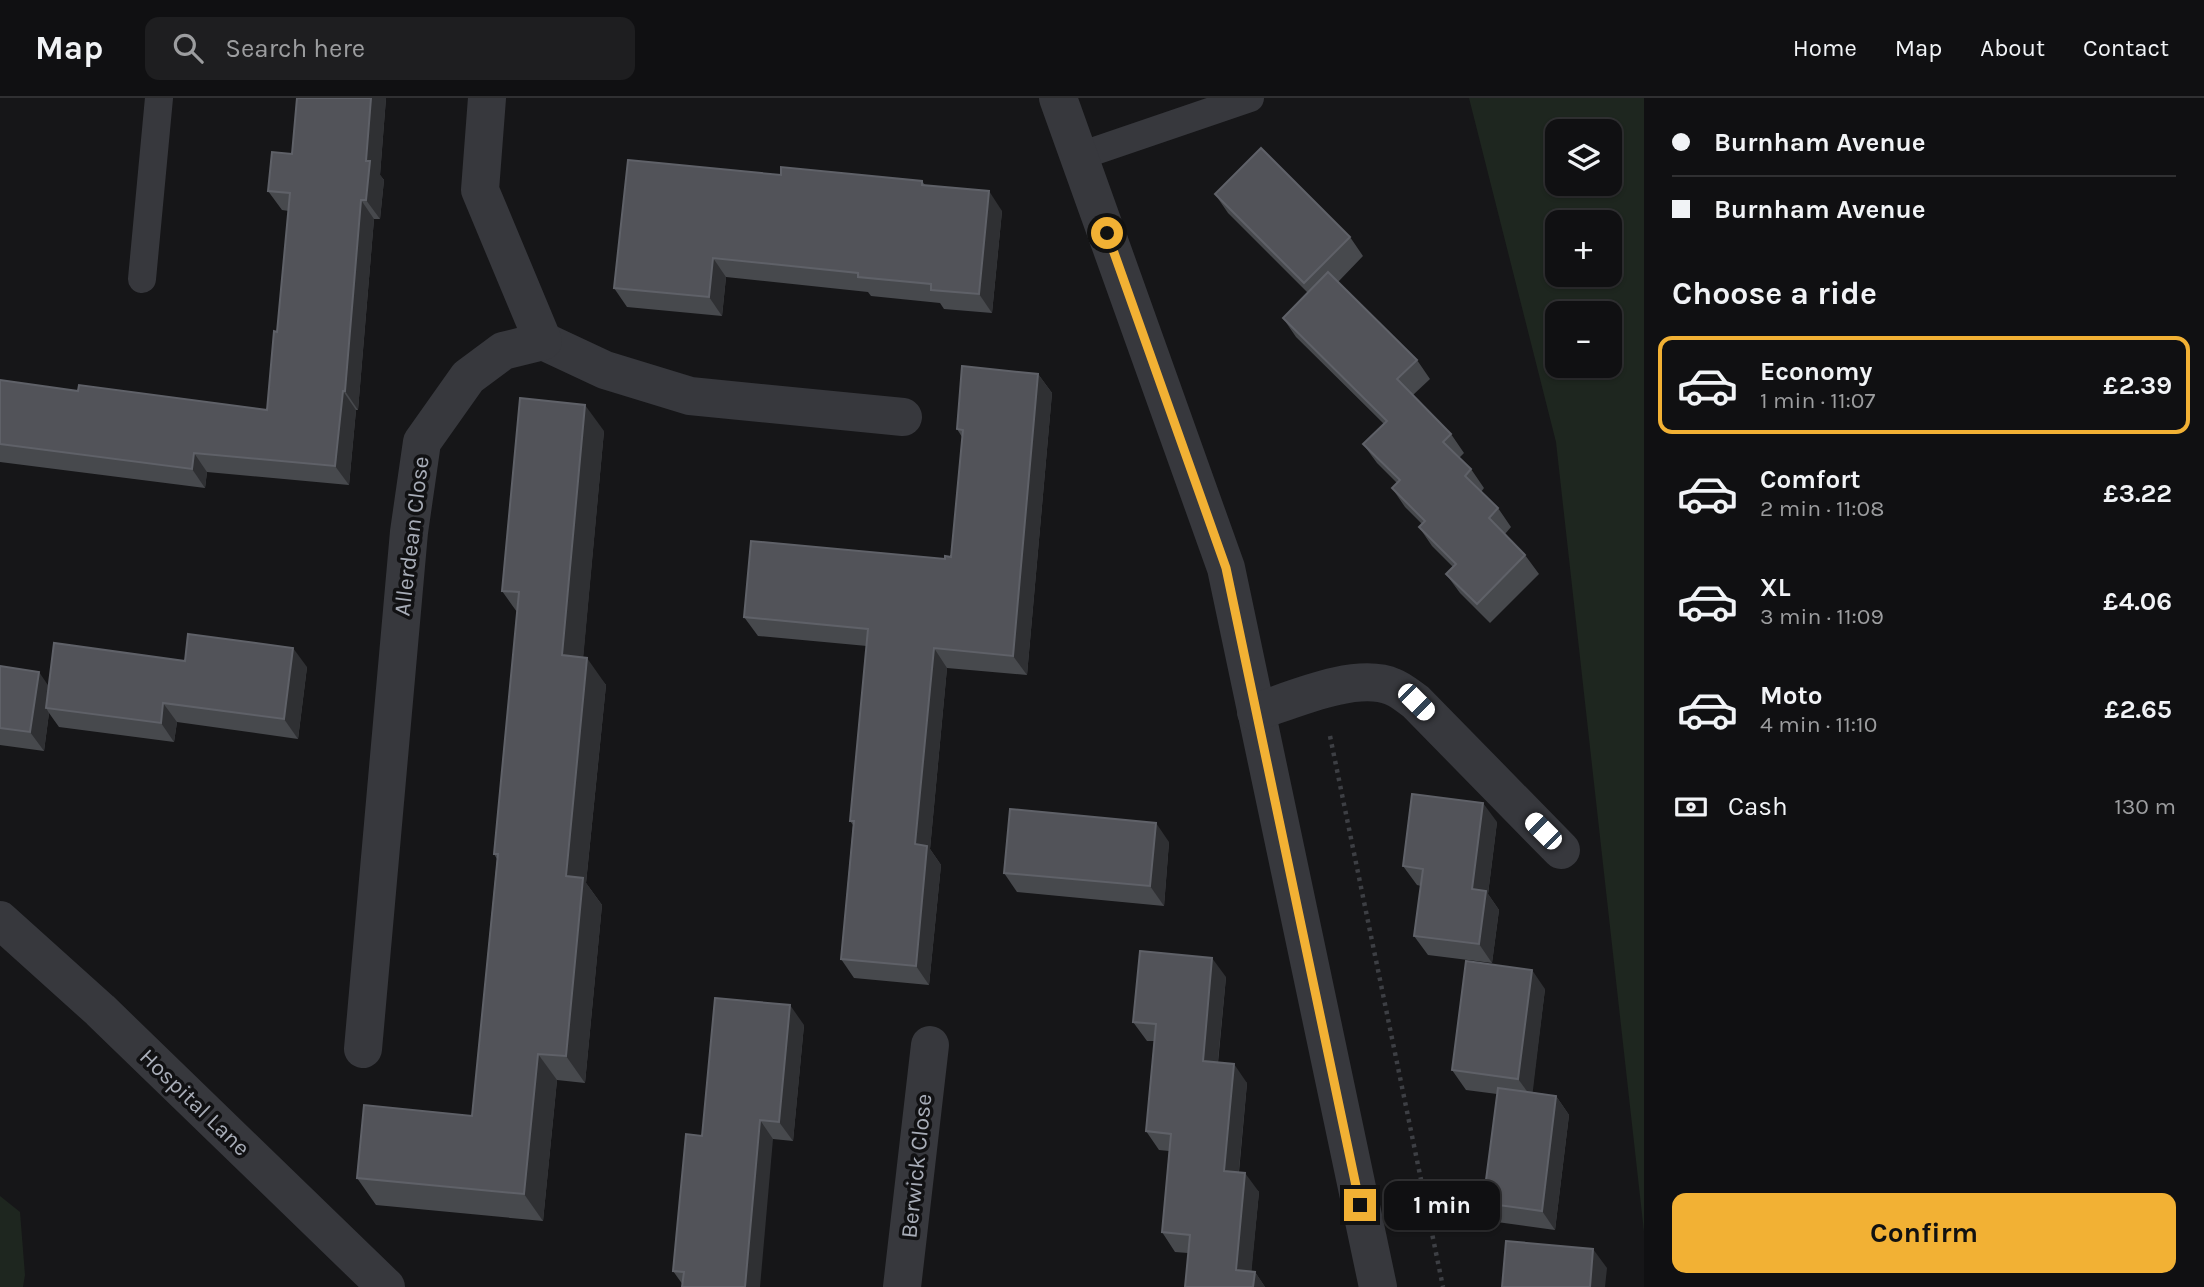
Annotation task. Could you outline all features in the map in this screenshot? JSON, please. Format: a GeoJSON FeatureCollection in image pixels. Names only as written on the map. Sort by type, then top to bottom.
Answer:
{"type":"FeatureCollection","features":[{"type":"Feature","properties":{"kind":"street"},"geometry":{"type":"LineString","coordinates":[[487,98],[480,190],[543,341],[605,370],[690,396],[903,417]]}},
{"type":"Feature","properties":{"kind":"street"},"geometry":{"type":"LineString","coordinates":[[1058,98],[1226,568],[1378,1287]]}},
{"type":"Feature","properties":{"kind":"street","name":"Allerdean Close"},"geometry":{"type":"LineString","coordinates":[[363,1049],[409,532],[422,442],[468,377],[503,351],[543,341]]}},
{"type":"Feature","properties":{"kind":"street"},"geometry":{"type":"LineString","coordinates":[[1256,712],[1321,691],[1364,682],[1392,686],[1416,702],[1561,850]]}},
{"type":"Feature","properties":{"kind":"street","name":"Hospital Lane"},"geometry":{"type":"LineString","coordinates":[[0,920],[100,1010],[386,1287]]}},
{"type":"Feature","properties":{"kind":"street","name":"Berwick Close"},"geometry":{"type":"LineString","coordinates":[[902,1287],[930,1045]]}},
{"type":"Feature","properties":{"kind":"lane"},"geometry":{"type":"LineString","coordinates":[[142,279],[159,98]]}},
{"type":"Feature","properties":{"kind":"lane"},"geometry":{"type":"LineString","coordinates":[[1080,156],[1250,98]]}},
{"type":"Feature","properties":{"kind":"path"},"geometry":{"type":"LineString","coordinates":[[1321,691],[1443,1287]]}},
{"type":"Feature","properties":{"kind":"shaded area"},"geometry":{"type":"Polygon","coordinates":[[[1469,98],[1644,98],[1644,1232],[1556,442],[1469,98]]]}},
{"type":"Feature","properties":{"kind":"shaded area"},"geometry":{"type":"Polygon","coordinates":[[[0,1196],[20,1212],[25,1275],[23,1287],[0,1287],[0,1196]]]}},
{"type":"Feature","properties":{"kind":"building"},"geometry":{"type":"Polygon","coordinates":[[[297,98],[371,98],[366,161],[370,161],[366,200],[361,200],[345,391],[335,466],[194,453],[192,469],[0,444],[0,380],[78,391],[79,385],[267,410],[290,193],[268,191],[272,152],[292,154],[297,98]]]}},
{"type":"Feature","properties":{"kind":"building"},"geometry":{"type":"Polygon","coordinates":[[[1261,148],[1350,237],[1304,283],[1215,194],[1261,148]]]}},
{"type":"Feature","properties":{"kind":"building"},"geometry":{"type":"Polygon","coordinates":[[[628,160],[781,175],[781,167],[922,181],[922,185],[989,191],[979,294],[931,290],[931,284],[858,277],[858,273],[713,258],[709,297],[614,288],[628,160]]]}},
{"type":"Feature","properties":{"kind":"building"},"geometry":{"type":"Polygon","coordinates":[[[1328,272],[1417,360],[1397,379],[1451,434],[1443,442],[1471,469],[1465,476],[1498,508],[1489,518],[1525,555],[1477,604],[1446,574],[1456,564],[1419,527],[1425,521],[1392,488],[1400,480],[1363,444],[1387,421],[1283,318],[1328,272]]]}},
{"type":"Feature","properties":{"kind":"building"},"geometry":{"type":"Polygon","coordinates":[[[962,366],[1038,374],[1013,656],[934,648],[915,844],[927,846],[916,966],[841,959],[854,821],[850,821],[868,629],[744,617],[751,541],[945,559],[945,556],[951,557],[963,430],[957,429],[962,366]]]}},
{"type":"Feature","properties":{"kind":"building"},"geometry":{"type":"Polygon","coordinates":[[[520,398],[585,405],[562,655],[587,658],[566,876],[583,878],[566,1056],[538,1054],[524,1194],[357,1178],[364,1105],[472,1116],[498,854],[494,854],[519,592],[502,591],[520,398]]]}},
{"type":"Feature","properties":{"kind":"building"},"geometry":{"type":"Polygon","coordinates":[[[188,634],[293,648],[284,719],[163,703],[161,723],[46,708],[54,643],[185,661],[188,634]]]}},
{"type":"Feature","properties":{"kind":"building"},"geometry":{"type":"Polygon","coordinates":[[[0,666],[39,672],[30,732],[0,728],[0,666]]]}},
{"type":"Feature","properties":{"kind":"building"},"geometry":{"type":"Polygon","coordinates":[[[1412,794],[1483,803],[1472,889],[1486,891],[1479,944],[1414,936],[1423,869],[1403,866],[1412,794]]]}},
{"type":"Feature","properties":{"kind":"building"},"geometry":{"type":"Polygon","coordinates":[[[1010,809],[1156,823],[1150,886],[1004,873],[1010,809]]]}},
{"type":"Feature","properties":{"kind":"building"},"geometry":{"type":"Polygon","coordinates":[[[1140,951],[1212,958],[1203,1061],[1234,1064],[1224,1171],[1245,1173],[1236,1270],[1255,1272],[1253,1287],[1185,1287],[1190,1235],[1162,1232],[1171,1134],[1146,1131],[1156,1024],[1133,1022],[1140,951]]]}},
{"type":"Feature","properties":{"kind":"building"},"geometry":{"type":"Polygon","coordinates":[[[1466,961],[1532,970],[1518,1079],[1452,1070],[1466,961]]]}},
{"type":"Feature","properties":{"kind":"building"},"geometry":{"type":"Polygon","coordinates":[[[715,998],[790,1005],[779,1122],[760,1120],[745,1287],[682,1287],[684,1272],[673,1271],[686,1134],[702,1136],[715,998]]]}},
{"type":"Feature","properties":{"kind":"building"},"geometry":{"type":"Polygon","coordinates":[[[1498,1088],[1556,1096],[1542,1211],[1483,1203],[1498,1088]]]}},
{"type":"Feature","properties":{"kind":"building"},"geometry":{"type":"Polygon","coordinates":[[[1506,1241],[1593,1249],[1590,1287],[1502,1287],[1506,1241]]]}},
{"type":"Feature","properties":{"kind":"route"},"geometry":{"type":"LineString","coordinates":[[1107,233],[1226,568],[1360,1205]]}}]}
